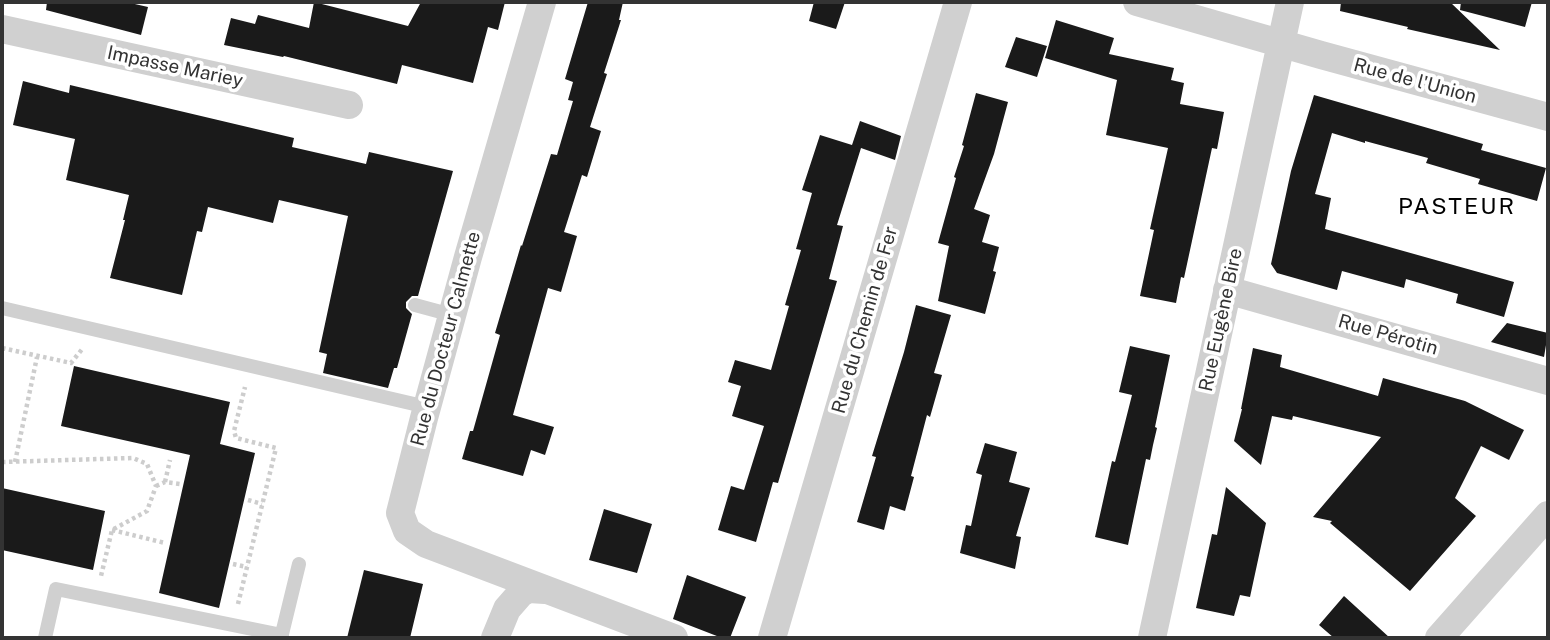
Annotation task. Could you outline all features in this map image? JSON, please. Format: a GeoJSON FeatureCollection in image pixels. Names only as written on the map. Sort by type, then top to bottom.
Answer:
{"type":"FeatureCollection","features":[{"type":"Feature","properties":{"kind":"street","name":"Rue du Docteur Calmette"},"geometry":{"type":"LineString","coordinates":[[542,2],[427,407],[400,513],[407,531],[426,544],[674,638]]}},
{"type":"Feature","properties":{"kind":"street","name":"Rue du Chemin de Fer"},"geometry":{"type":"LineString","coordinates":[[772,638],[958,2]]}},
{"type":"Feature","properties":{"kind":"street","name":"Rue de l'Union"},"geometry":{"type":"LineString","coordinates":[[1137,2],[1548,117]]}},
{"type":"Feature","properties":{"kind":"street","name":"Rue Eugène Bire"},"geometry":{"type":"LineString","coordinates":[[1152,638],[1290,2]]}},
{"type":"Feature","properties":{"kind":"street","name":"Impasse Mariey"},"geometry":{"type":"LineString","coordinates":[[2,29],[349,105]]}},
{"type":"Feature","properties":{"kind":"street","name":"Rue Pérotin"},"geometry":{"type":"LineString","coordinates":[[1227,290],[1548,381]]}},
{"type":"Feature","properties":{"kind":"street"},"geometry":{"type":"LineString","coordinates":[[1439,638],[1548,515]]}},
{"type":"Feature","properties":{"kind":"street"},"geometry":{"type":"LineString","coordinates":[[495,638],[507,609],[521,593],[529,589],[545,590]]}},
{"type":"Feature","properties":{"kind":"lane"},"geometry":{"type":"LineString","coordinates":[[415,304],[453,315]]}},
{"type":"Feature","properties":{"kind":"lane"},"geometry":{"type":"LineString","coordinates":[[2,308],[427,407]]}},
{"type":"Feature","properties":{"kind":"lane"},"geometry":{"type":"LineString","coordinates":[[46,638],[56,589],[282,636],[299,564]]}},
{"type":"Feature","properties":{"kind":"path"},"geometry":{"type":"LineString","coordinates":[[15,462],[37,357]]}},
{"type":"Feature","properties":{"kind":"path"},"geometry":{"type":"LineString","coordinates":[[233,625],[276,448],[236,438],[234,431],[247,376]]}},
{"type":"Feature","properties":{"kind":"path"},"geometry":{"type":"LineString","coordinates":[[2,462],[133,458],[147,464],[156,486],[147,511],[112,530],[96,597]]}},
{"type":"Feature","properties":{"kind":"path"},"geometry":{"type":"LineString","coordinates":[[165,482],[170,460]]}},
{"type":"Feature","properties":{"kind":"path"},"geometry":{"type":"LineString","coordinates":[[156,486],[165,482],[180,484]]}},
{"type":"Feature","properties":{"kind":"path"},"geometry":{"type":"LineString","coordinates":[[248,500],[262,504]]}},
{"type":"Feature","properties":{"kind":"path"},"geometry":{"type":"LineString","coordinates":[[112,530],[165,543]]}},
{"type":"Feature","properties":{"kind":"path"},"geometry":{"type":"LineString","coordinates":[[233,564],[247,567]]}},
{"type":"Feature","properties":{"kind":"building"},"geometry":{"type":"Polygon","coordinates":[[[47,2],[126,2],[148,7],[141,35],[46,10],[47,2]]]}},
{"type":"Feature","properties":{"kind":"building"},"geometry":{"type":"Polygon","coordinates":[[[314,2],[408,26],[421,2],[505,2],[498,30],[488,27],[473,83],[402,65],[397,84],[284,56],[224,45],[231,18],[255,24],[258,15],[309,28],[314,2]]]}},
{"type":"Feature","properties":{"kind":"building"},"geometry":{"type":"Polygon","coordinates":[[[588,2],[623,2],[621,20],[590,127],[601,131],[587,177],[582,175],[564,232],[577,236],[561,292],[548,288],[513,415],[554,427],[545,455],[531,450],[523,476],[462,459],[470,431],[473,431],[500,335],[495,333],[521,245],[551,154],[557,155],[573,101],[568,100],[573,82],[565,79],[588,2]]]}},
{"type":"Feature","properties":{"kind":"building"},"geometry":{"type":"Polygon","coordinates":[[[814,2],[845,2],[836,29],[809,21],[814,2]]]}},
{"type":"Feature","properties":{"kind":"building"},"geometry":{"type":"Polygon","coordinates":[[[1341,2],[1450,2],[1500,50],[1340,11],[1341,2]]]}},
{"type":"Feature","properties":{"kind":"building"},"geometry":{"type":"Polygon","coordinates":[[[1461,2],[1532,2],[1525,27],[1460,10],[1461,2]]]}},
{"type":"Feature","properties":{"kind":"building"},"geometry":{"type":"Polygon","coordinates":[[[1056,20],[1114,38],[1109,54],[1174,68],[1171,80],[1184,83],[1180,104],[1224,112],[1217,149],[1212,148],[1184,278],[1181,277],[1176,303],[1140,296],[1154,230],[1150,229],[1168,148],[1106,135],[1117,80],[1045,58],[1056,20]]]}},
{"type":"Feature","properties":{"kind":"building"},"geometry":{"type":"Polygon","coordinates":[[[1016,37],[1047,46],[1037,77],[1005,67],[1016,37]]]}},
{"type":"Feature","properties":{"kind":"building"},"geometry":{"type":"Polygon","coordinates":[[[23,81],[69,93],[70,85],[294,138],[292,147],[366,164],[369,152],[453,171],[418,296],[412,296],[406,302],[406,308],[412,314],[397,368],[394,368],[388,388],[323,373],[327,354],[319,352],[348,216],[279,200],[273,223],[208,207],[202,232],[197,231],[182,295],[110,278],[129,195],[66,180],[75,139],[13,125],[23,81]]]}},
{"type":"Feature","properties":{"kind":"building"},"geometry":{"type":"Polygon","coordinates":[[[976,93],[1008,102],[994,154],[974,209],[990,215],[982,242],[999,247],[993,271],[996,272],[985,314],[938,301],[949,246],[938,243],[976,93]]]}},
{"type":"Feature","properties":{"kind":"building"},"geometry":{"type":"Polygon","coordinates":[[[1314,95],[1483,144],[1481,150],[1546,168],[1537,201],[1478,184],[1480,179],[1426,163],[1428,158],[1332,133],[1315,194],[1331,198],[1325,229],[1514,282],[1504,317],[1456,303],[1458,294],[1406,279],[1404,288],[1342,271],[1337,290],[1277,273],[1271,264],[1291,171],[1314,95]]]}},
{"type":"Feature","properties":{"kind":"building"},"geometry":{"type":"Polygon","coordinates":[[[860,121],[901,136],[895,160],[861,148],[837,225],[843,226],[829,279],[837,281],[778,483],[773,482],[756,542],[718,530],[731,486],[744,490],[764,426],[732,416],[741,386],[728,382],[735,360],[771,370],[789,306],[785,305],[801,250],[796,249],[812,193],[802,190],[820,135],[852,145],[860,121]]]}},
{"type":"Feature","properties":{"kind":"building"},"geometry":{"type":"Polygon","coordinates":[[[916,305],[951,315],[934,373],[942,375],[930,417],[927,415],[905,511],[890,506],[884,530],[857,522],[876,457],[872,456],[916,305]]]}},
{"type":"Feature","properties":{"kind":"building"},"geometry":{"type":"Polygon","coordinates":[[[1507,323],[1548,333],[1544,357],[1491,342],[1507,323]]]}},
{"type":"Feature","properties":{"kind":"building"},"geometry":{"type":"Polygon","coordinates":[[[1130,346],[1170,355],[1150,460],[1146,459],[1128,545],[1095,537],[1112,461],[1115,462],[1132,395],[1119,392],[1130,346]]]}},
{"type":"Feature","properties":{"kind":"building"},"geometry":{"type":"Polygon","coordinates":[[[1253,348],[1282,355],[1280,367],[1378,396],[1383,378],[1465,401],[1524,430],[1509,460],[1481,446],[1455,498],[1476,516],[1410,591],[1330,523],[1332,521],[1313,517],[1381,437],[1293,416],[1292,420],[1272,416],[1261,465],[1234,441],[1253,348]]]}},
{"type":"Feature","properties":{"kind":"building"},"geometry":{"type":"Polygon","coordinates":[[[74,366],[230,402],[220,444],[255,453],[219,608],[159,593],[190,455],[61,426],[74,366]]]}},
{"type":"Feature","properties":{"kind":"building"},"geometry":{"type":"Polygon","coordinates":[[[985,443],[1017,452],[1009,482],[1030,488],[1016,536],[1021,537],[1015,569],[960,553],[966,525],[971,526],[982,475],[976,473],[985,443]]]}},
{"type":"Feature","properties":{"kind":"building"},"geometry":{"type":"Polygon","coordinates":[[[1226,487],[1266,523],[1250,597],[1240,595],[1234,616],[1196,608],[1212,534],[1217,535],[1226,487]]]}},
{"type":"Feature","properties":{"kind":"building"},"geometry":{"type":"Polygon","coordinates":[[[2,488],[105,511],[93,570],[2,550],[2,488]]]}},
{"type":"Feature","properties":{"kind":"building"},"geometry":{"type":"Polygon","coordinates":[[[604,509],[652,524],[637,573],[589,560],[604,509]]]}},
{"type":"Feature","properties":{"kind":"building"},"geometry":{"type":"Polygon","coordinates":[[[364,570],[423,584],[410,638],[347,638],[364,570]]]}},
{"type":"Feature","properties":{"kind":"building"},"geometry":{"type":"Polygon","coordinates":[[[687,575],[746,597],[730,638],[722,638],[673,619],[687,575]]]}},
{"type":"Feature","properties":{"kind":"building"},"geometry":{"type":"Polygon","coordinates":[[[1344,596],[1390,638],[1334,638],[1319,625],[1344,596]]]}},
{"type":"Feature","properties":{"kind":"district","name":"PASTEUR"},"geometry":{"type":"Point","coordinates":[1457,207]}}]}
